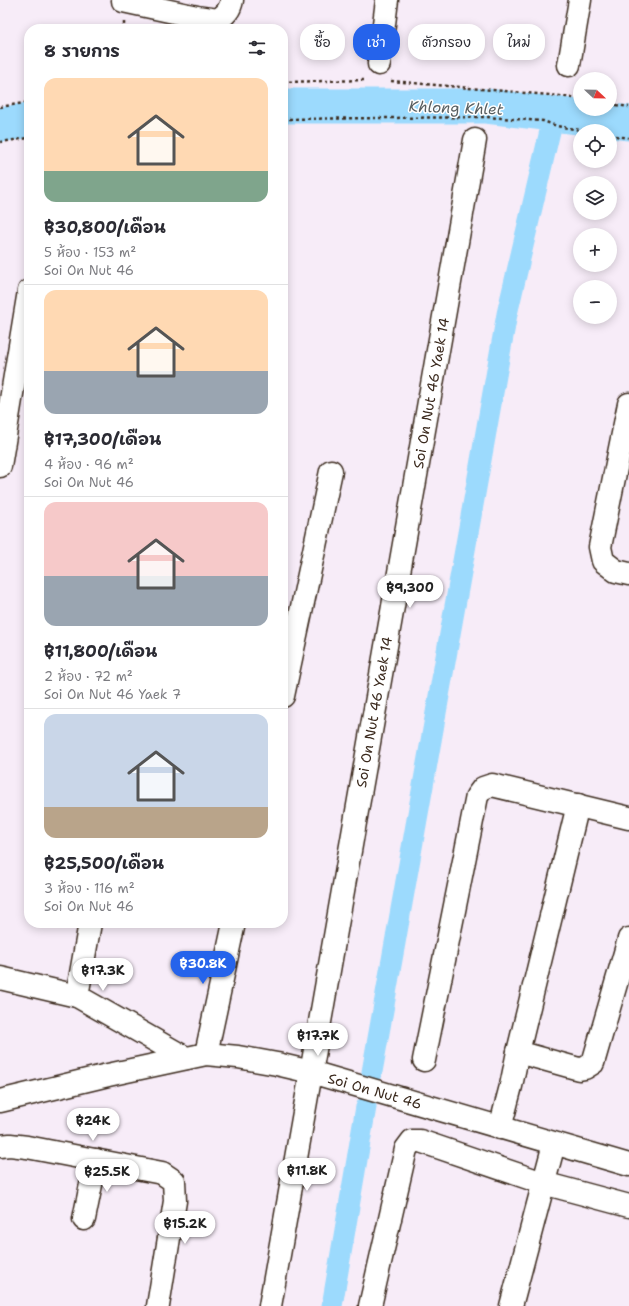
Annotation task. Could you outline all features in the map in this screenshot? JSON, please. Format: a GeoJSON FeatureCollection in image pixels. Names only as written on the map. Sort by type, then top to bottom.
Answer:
{"type":"FeatureCollection","features":[{"type":"Feature","properties":{"kind":"street"},"geometry":{"type":"LineString","coordinates":[[124,0],[123,1],[218,20],[228,13],[232,0]]}},
{"type":"Feature","properties":{"kind":"street"},"geometry":{"type":"LineString","coordinates":[[379,75],[387,0]]}},
{"type":"Feature","properties":{"kind":"street"},"geometry":{"type":"LineString","coordinates":[[569,65],[580,0]]}},
{"type":"Feature","properties":{"kind":"street","name":"Soi On Nut 46 Yaek 14"},"geometry":{"type":"LineString","coordinates":[[270,1306],[475,140]]}},
{"type":"Feature","properties":{"kind":"street"},"geometry":{"type":"LineString","coordinates":[[0,466],[24,321]]}},
{"type":"Feature","properties":{"kind":"street"},"geometry":{"type":"LineString","coordinates":[[629,404],[600,547],[603,561],[616,571],[629,574]]}},
{"type":"Feature","properties":{"kind":"street"},"geometry":{"type":"LineString","coordinates":[[288,673],[331,471]]}},
{"type":"Feature","properties":{"kind":"street"},"geometry":{"type":"LineString","coordinates":[[424,1060],[477,796],[483,788],[492,785],[629,818]]}},
{"type":"Feature","properties":{"kind":"street"},"geometry":{"type":"LineString","coordinates":[[500,1128],[578,805]]}},
{"type":"Feature","properties":{"kind":"street"},"geometry":{"type":"LineString","coordinates":[[77,996],[89,928]]}},
{"type":"Feature","properties":{"kind":"street"},"geometry":{"type":"LineString","coordinates":[[0,978],[77,996],[196,1056],[233,928]]}},
{"type":"Feature","properties":{"kind":"street"},"geometry":{"type":"LineString","coordinates":[[518,1052],[580,1068],[585,1068],[593,1063],[629,939]]}},
{"type":"Feature","properties":{"kind":"street","name":"Soi On Nut 46"},"geometry":{"type":"LineString","coordinates":[[0,1100],[196,1056],[238,1057],[311,1072],[629,1165]]}},
{"type":"Feature","properties":{"kind":"street"},"geometry":{"type":"LineString","coordinates":[[370,1306],[406,1149],[412,1141],[420,1141],[543,1183],[629,1206]]}},
{"type":"Feature","properties":{"kind":"street"},"geometry":{"type":"LineString","coordinates":[[510,1306],[554,1144]]}},
{"type":"Feature","properties":{"kind":"street"},"geometry":{"type":"LineString","coordinates":[[0,1146],[10,1145],[27,1147],[162,1173],[174,1181],[175,1201],[158,1306]]}},
{"type":"Feature","properties":{"kind":"street"},"geometry":{"type":"LineString","coordinates":[[84,1219],[96,1160]]}},
{"type":"Feature","properties":{"kind":"path"},"geometry":{"type":"LineString","coordinates":[[288,82],[379,75],[573,98]]}},
{"type":"Feature","properties":{"kind":"path"},"geometry":{"type":"LineString","coordinates":[[0,107],[24,103]]}},
{"type":"Feature","properties":{"kind":"path"},"geometry":{"type":"LineString","coordinates":[[617,105],[629,107]]}},
{"type":"Feature","properties":{"kind":"path"},"geometry":{"type":"LineString","coordinates":[[288,119],[486,117],[543,121],[557,126],[573,129]]}},
{"type":"Feature","properties":{"kind":"path"},"geometry":{"type":"LineString","coordinates":[[617,136],[629,138]]}},
{"type":"Feature","properties":{"kind":"path"},"geometry":{"type":"LineString","coordinates":[[0,142],[24,139]]}},
{"type":"Feature","properties":{"kind":"waterway","name":"Khlong Khlet"},"geometry":{"type":"LineString","coordinates":[[288,106],[486,106],[629,123]]}},
{"type":"Feature","properties":{"kind":"waterway"},"geometry":{"type":"LineString","coordinates":[[372,1072],[507,314],[554,114]]}},
{"type":"Feature","properties":{"kind":"waterway","name":"Khlong Khlet"},"geometry":{"type":"LineString","coordinates":[[0,125],[24,121]]}},
{"type":"Feature","properties":{"kind":"waterway"},"geometry":{"type":"LineString","coordinates":[[332,1306],[366,1107]]}}]}
